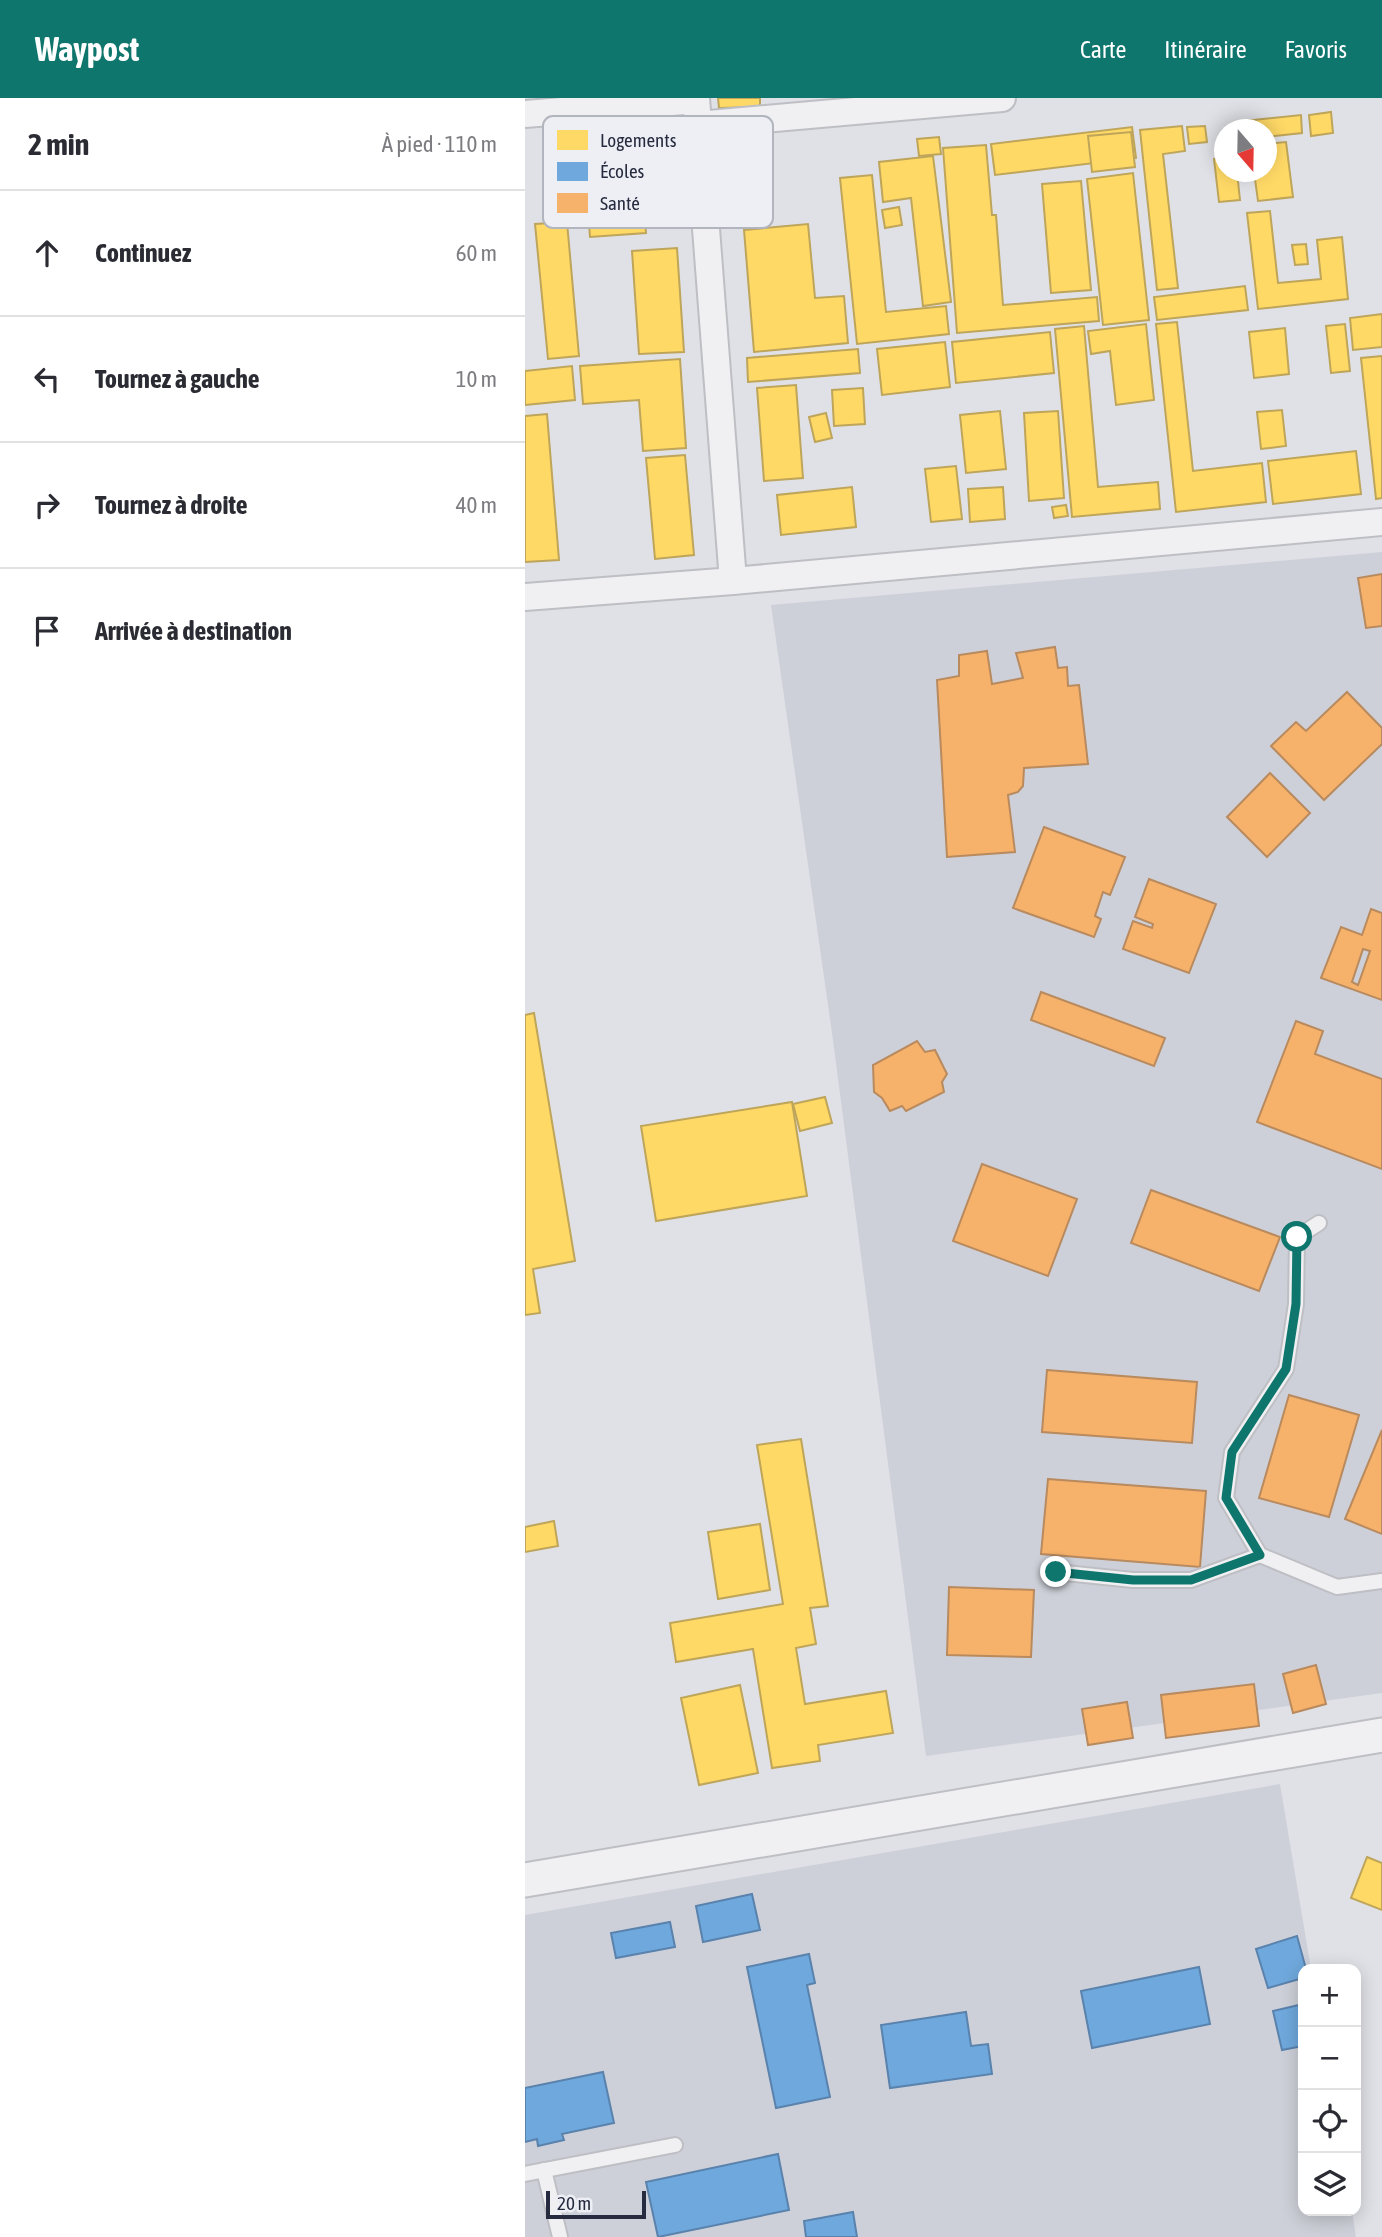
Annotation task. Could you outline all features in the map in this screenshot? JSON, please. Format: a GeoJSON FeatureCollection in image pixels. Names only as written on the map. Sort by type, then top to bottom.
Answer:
{"type":"FeatureCollection","features":[{"type":"Feature","properties":{"kind":"street"},"geometry":{"type":"LineString","coordinates":[[525,114],[1002,98]]}},
{"type":"Feature","properties":{"kind":"street"},"geometry":{"type":"LineString","coordinates":[[706,228],[733,581]]}},
{"type":"Feature","properties":{"kind":"street"},"geometry":{"type":"LineString","coordinates":[[525,597],[733,581],[1382,522]]}},
{"type":"Feature","properties":{"kind":"street"},"geometry":{"type":"LineString","coordinates":[[525,1880],[1382,1735]]}},
{"type":"Feature","properties":{"kind":"lane"},"geometry":{"type":"LineString","coordinates":[[1319,1223],[1297,1237],[1296,1304],[1286,1369],[1232,1452],[1226,1498],[1260,1555],[1336,1587],[1382,1581]]}},
{"type":"Feature","properties":{"kind":"lane"},"geometry":{"type":"LineString","coordinates":[[1056,1572],[1133,1580],[1191,1580],[1260,1555]]}},
{"type":"Feature","properties":{"kind":"lane"},"geometry":{"type":"LineString","coordinates":[[525,2174],[675,2145]]}},
{"type":"Feature","properties":{"kind":"lane"},"geometry":{"type":"LineString","coordinates":[[544,2170],[560,2237]]}},
{"type":"Feature","properties":{"kind":"shaded area"},"geometry":{"type":"Polygon","coordinates":[[[1382,552],[1382,1693],[926,1756],[833,1040],[771,605],[1382,552]]]}},
{"type":"Feature","properties":{"kind":"shaded area"},"geometry":{"type":"Polygon","coordinates":[[[1280,1784],[1310,1964],[1298,1964],[1298,2216],[1353,2216],[1356,2237],[525,2237],[525,1915],[1280,1784]]]}},
{"type":"Feature","properties":{"kind":"building: Logements"},"geometry":{"type":"Polygon","coordinates":[[[718,98],[760,98],[760,107],[719,108],[718,98]]]}},
{"type":"Feature","properties":{"kind":"building: Logements"},"geometry":{"type":"Polygon","coordinates":[[[1331,112],[1333,133],[1311,136],[1309,115],[1331,112]]]}},
{"type":"Feature","properties":{"kind":"building: Logements"},"geometry":{"type":"Polygon","coordinates":[[[1301,115],[1302,133],[1277,136],[1277,119],[1264,119],[1301,115]]]}},
{"type":"Feature","properties":{"kind":"building: Logements"},"geometry":{"type":"Polygon","coordinates":[[[1182,126],[1185,151],[1163,154],[1178,288],[1157,290],[1140,130],[1182,126]]]}},
{"type":"Feature","properties":{"kind":"building: Logements"},"geometry":{"type":"Polygon","coordinates":[[[1205,126],[1207,142],[1189,144],[1187,127],[1205,126]]]}},
{"type":"Feature","properties":{"kind":"building: Logements"},"geometry":{"type":"Polygon","coordinates":[[[1132,127],[1136,158],[995,175],[991,144],[1132,127]]]}},
{"type":"Feature","properties":{"kind":"building: Logements"},"geometry":{"type":"Polygon","coordinates":[[[1131,132],[1135,167],[1092,172],[1088,136],[1131,132]]]}},
{"type":"Feature","properties":{"kind":"building: Logements"},"geometry":{"type":"Polygon","coordinates":[[[939,137],[941,154],[919,156],[917,139],[939,137]]]}},
{"type":"Feature","properties":{"kind":"building: Logements"},"geometry":{"type":"Polygon","coordinates":[[[1286,142],[1293,197],[1258,201],[1255,182],[1277,182],[1277,143],[1286,142]]]}},
{"type":"Feature","properties":{"kind":"building: Logements"},"geometry":{"type":"Polygon","coordinates":[[[986,145],[992,215],[996,215],[1003,305],[1097,297],[1099,321],[957,333],[943,148],[986,145]]]}},
{"type":"Feature","properties":{"kind":"building: Logements"},"geometry":{"type":"Polygon","coordinates":[[[933,156],[951,302],[923,306],[911,198],[883,202],[879,162],[933,156]]]}},
{"type":"Feature","properties":{"kind":"building: Logements"},"geometry":{"type":"Polygon","coordinates":[[[1133,173],[1149,320],[1103,325],[1087,179],[1133,173]]]}},
{"type":"Feature","properties":{"kind":"building: Logements"},"geometry":{"type":"Polygon","coordinates":[[[872,175],[886,312],[946,306],[949,334],[857,344],[840,178],[872,175]]]}},
{"type":"Feature","properties":{"kind":"building: Logements"},"geometry":{"type":"Polygon","coordinates":[[[1081,181],[1091,290],[1051,293],[1042,184],[1081,181]]]}},
{"type":"Feature","properties":{"kind":"building: Logements"},"geometry":{"type":"Polygon","coordinates":[[[1217,182],[1238,182],[1240,200],[1219,202],[1217,182]]]}},
{"type":"Feature","properties":{"kind":"building: Logements"},"geometry":{"type":"Polygon","coordinates":[[[899,207],[902,225],[885,228],[882,210],[899,207]]]}},
{"type":"Feature","properties":{"kind":"building: Logements"},"geometry":{"type":"Polygon","coordinates":[[[1270,211],[1278,283],[1321,279],[1317,240],[1342,237],[1348,299],[1258,309],[1247,213],[1270,211]]]}},
{"type":"Feature","properties":{"kind":"building: Logements"},"geometry":{"type":"Polygon","coordinates":[[[535,224],[543,224],[543,228],[568,228],[579,356],[548,359],[535,224]]]}},
{"type":"Feature","properties":{"kind":"building: Logements"},"geometry":{"type":"Polygon","coordinates":[[[808,224],[815,298],[844,296],[848,343],[754,352],[744,230],[808,224]]]}},
{"type":"Feature","properties":{"kind":"building: Logements"},"geometry":{"type":"Polygon","coordinates":[[[589,228],[646,228],[646,233],[590,237],[589,228]]]}},
{"type":"Feature","properties":{"kind":"building: Logements"},"geometry":{"type":"Polygon","coordinates":[[[1306,244],[1308,264],[1295,265],[1292,245],[1306,244]]]}},
{"type":"Feature","properties":{"kind":"building: Logements"},"geometry":{"type":"Polygon","coordinates":[[[677,248],[684,352],[639,354],[632,251],[677,248]]]}},
{"type":"Feature","properties":{"kind":"building: Logements"},"geometry":{"type":"Polygon","coordinates":[[[1245,286],[1248,310],[1157,320],[1154,297],[1245,286]]]}},
{"type":"Feature","properties":{"kind":"building: Logements"},"geometry":{"type":"Polygon","coordinates":[[[1382,314],[1382,347],[1353,350],[1350,318],[1382,314]]]}},
{"type":"Feature","properties":{"kind":"building: Logements"},"geometry":{"type":"Polygon","coordinates":[[[1177,322],[1193,471],[1262,463],[1266,502],[1176,512],[1156,324],[1177,322]]]}},
{"type":"Feature","properties":{"kind":"building: Logements"},"geometry":{"type":"Polygon","coordinates":[[[1146,324],[1154,400],[1116,405],[1110,351],[1091,354],[1088,331],[1146,324]]]}},
{"type":"Feature","properties":{"kind":"building: Logements"},"geometry":{"type":"Polygon","coordinates":[[[1345,324],[1350,371],[1331,373],[1326,326],[1345,324]]]}},
{"type":"Feature","properties":{"kind":"building: Logements"},"geometry":{"type":"Polygon","coordinates":[[[1084,326],[1098,487],[1158,482],[1160,509],[1072,517],[1055,329],[1084,326]]]}},
{"type":"Feature","properties":{"kind":"building: Logements"},"geometry":{"type":"Polygon","coordinates":[[[1285,328],[1289,374],[1254,378],[1249,332],[1285,328]]]}},
{"type":"Feature","properties":{"kind":"building: Logements"},"geometry":{"type":"Polygon","coordinates":[[[1050,332],[1054,373],[956,383],[952,342],[1050,332]]]}},
{"type":"Feature","properties":{"kind":"building: Logements"},"geometry":{"type":"Polygon","coordinates":[[[945,342],[950,387],[882,395],[877,349],[945,342]]]}},
{"type":"Feature","properties":{"kind":"building: Logements"},"geometry":{"type":"Polygon","coordinates":[[[858,349],[860,373],[748,382],[747,358],[858,349]]]}},
{"type":"Feature","properties":{"kind":"building: Logements"},"geometry":{"type":"Polygon","coordinates":[[[1382,356],[1382,498],[1376,499],[1361,358],[1382,356]]]}},
{"type":"Feature","properties":{"kind":"building: Logements"},"geometry":{"type":"Polygon","coordinates":[[[680,359],[686,448],[643,451],[639,400],[583,404],[580,366],[680,359]]]}},
{"type":"Feature","properties":{"kind":"building: Logements"},"geometry":{"type":"Polygon","coordinates":[[[572,366],[575,400],[525,405],[525,371],[572,366]]]}},
{"type":"Feature","properties":{"kind":"building: Logements"},"geometry":{"type":"Polygon","coordinates":[[[796,385],[803,478],[764,481],[757,388],[796,385]]]}},
{"type":"Feature","properties":{"kind":"building: Logements"},"geometry":{"type":"Polygon","coordinates":[[[863,388],[865,424],[834,426],[832,390],[863,388]]]}},
{"type":"Feature","properties":{"kind":"building: Logements"},"geometry":{"type":"Polygon","coordinates":[[[1282,410],[1286,446],[1261,449],[1257,412],[1282,410]]]}},
{"type":"Feature","properties":{"kind":"building: Logements"},"geometry":{"type":"Polygon","coordinates":[[[1000,411],[1006,469],[966,473],[960,415],[1000,411]]]}},
{"type":"Feature","properties":{"kind":"building: Logements"},"geometry":{"type":"Polygon","coordinates":[[[1058,411],[1064,498],[1029,501],[1024,413],[1058,411]]]}},
{"type":"Feature","properties":{"kind":"building: Logements"},"geometry":{"type":"Polygon","coordinates":[[[826,413],[832,438],[815,442],[809,417],[826,413]]]}},
{"type":"Feature","properties":{"kind":"building: Logements"},"geometry":{"type":"Polygon","coordinates":[[[547,414],[559,560],[525,562],[525,416],[547,414]]]}},
{"type":"Feature","properties":{"kind":"building: Logements"},"geometry":{"type":"Polygon","coordinates":[[[1356,451],[1361,494],[1273,504],[1268,461],[1356,451]]]}},
{"type":"Feature","properties":{"kind":"building: Logements"},"geometry":{"type":"Polygon","coordinates":[[[685,455],[694,555],[655,559],[646,458],[685,455]]]}},
{"type":"Feature","properties":{"kind":"building: Logements"},"geometry":{"type":"Polygon","coordinates":[[[956,466],[962,519],[931,522],[925,469],[956,466]]]}},
{"type":"Feature","properties":{"kind":"building: Logements"},"geometry":{"type":"Polygon","coordinates":[[[852,487],[856,527],[781,535],[777,495],[852,487]]]}},
{"type":"Feature","properties":{"kind":"building: Logements"},"geometry":{"type":"Polygon","coordinates":[[[1003,487],[1005,519],[970,522],[968,489],[1003,487]]]}},
{"type":"Feature","properties":{"kind":"building: Logements"},"geometry":{"type":"Polygon","coordinates":[[[1066,505],[1068,516],[1054,518],[1052,507],[1066,505]]]}},
{"type":"Feature","properties":{"kind":"building: Logements"},"geometry":{"type":"Polygon","coordinates":[[[534,1013],[575,1261],[533,1269],[540,1313],[525,1315],[525,1015],[534,1013]]]}},
{"type":"Feature","properties":{"kind":"building: Logements"},"geometry":{"type":"Polygon","coordinates":[[[825,1097],[832,1123],[800,1131],[793,1104],[825,1097]]]}},
{"type":"Feature","properties":{"kind":"building: Logements"},"geometry":{"type":"Polygon","coordinates":[[[792,1102],[807,1196],[656,1221],[641,1126],[792,1102]]]}},
{"type":"Feature","properties":{"kind":"building: Logements"},"geometry":{"type":"Polygon","coordinates":[[[801,1439],[828,1606],[810,1608],[816,1644],[796,1648],[805,1704],[886,1691],[893,1733],[818,1745],[820,1761],[772,1768],[753,1649],[676,1662],[670,1623],[783,1604],[757,1445],[801,1439]]]}},
{"type":"Feature","properties":{"kind":"building: Logements"},"geometry":{"type":"Polygon","coordinates":[[[554,1521],[558,1546],[525,1552],[525,1527],[554,1521]]]}},
{"type":"Feature","properties":{"kind":"building: Logements"},"geometry":{"type":"Polygon","coordinates":[[[760,1524],[770,1590],[718,1599],[708,1532],[760,1524]]]}},
{"type":"Feature","properties":{"kind":"building: Logements"},"geometry":{"type":"Polygon","coordinates":[[[740,1685],[758,1773],[699,1785],[681,1698],[740,1685]]]}},
{"type":"Feature","properties":{"kind":"building: Logements"},"geometry":{"type":"Polygon","coordinates":[[[1367,1857],[1382,1863],[1382,1910],[1351,1898],[1367,1857]]]}},
{"type":"Feature","properties":{"kind":"building: Écoles"},"geometry":{"type":"Polygon","coordinates":[[[752,1894],[760,1930],[703,1942],[696,1906],[752,1894]]]}},
{"type":"Feature","properties":{"kind":"building: Écoles"},"geometry":{"type":"Polygon","coordinates":[[[670,1922],[675,1947],[616,1958],[611,1933],[670,1922]]]}},
{"type":"Feature","properties":{"kind":"building: Écoles"},"geometry":{"type":"Polygon","coordinates":[[[1297,1936],[1305,1964],[1298,1964],[1298,1979],[1268,1988],[1256,1949],[1297,1936]]]}},
{"type":"Feature","properties":{"kind":"building: Écoles"},"geometry":{"type":"Polygon","coordinates":[[[809,1954],[815,1983],[807,1985],[830,2097],[776,2108],[747,1967],[809,1954]]]}},
{"type":"Feature","properties":{"kind":"building: Écoles"},"geometry":{"type":"Polygon","coordinates":[[[1199,1967],[1210,2024],[1092,2048],[1081,1991],[1199,1967]]]}},
{"type":"Feature","properties":{"kind":"building: Écoles"},"geometry":{"type":"Polygon","coordinates":[[[1298,2005],[1298,2047],[1282,2050],[1273,2011],[1298,2005]]]}},
{"type":"Feature","properties":{"kind":"building: Écoles"},"geometry":{"type":"Polygon","coordinates":[[[966,2012],[971,2046],[988,2044],[992,2074],[890,2088],[881,2025],[966,2012]]]}},
{"type":"Feature","properties":{"kind":"building: Écoles"},"geometry":{"type":"Polygon","coordinates":[[[603,2072],[614,2123],[562,2134],[564,2140],[538,2146],[537,2139],[525,2142],[525,2088],[603,2072]]]}},
{"type":"Feature","properties":{"kind":"building: Écoles"},"geometry":{"type":"Polygon","coordinates":[[[778,2154],[789,2210],[658,2237],[646,2182],[778,2154]]]}},
{"type":"Feature","properties":{"kind":"building: Écoles"},"geometry":{"type":"Polygon","coordinates":[[[853,2212],[857,2237],[806,2237],[804,2221],[853,2212]]]}},
{"type":"Feature","properties":{"kind":"building: Santé"},"geometry":{"type":"Polygon","coordinates":[[[1382,574],[1382,626],[1366,628],[1358,578],[1382,574]]]}},
{"type":"Feature","properties":{"kind":"building: Santé"},"geometry":{"type":"Polygon","coordinates":[[[1055,647],[1058,668],[1067,667],[1068,686],[1079,685],[1088,764],[1024,768],[1023,786],[1018,792],[1008,795],[1015,852],[947,857],[937,680],[959,676],[959,655],[987,651],[992,684],[1023,678],[1016,653],[1055,647]]]}},
{"type":"Feature","properties":{"kind":"building: Santé"},"geometry":{"type":"Polygon","coordinates":[[[1347,692],[1382,728],[1382,744],[1324,800],[1271,746],[1296,722],[1306,731],[1347,692]]]}},
{"type":"Feature","properties":{"kind":"building: Santé"},"geometry":{"type":"Polygon","coordinates":[[[1270,773],[1310,813],[1267,857],[1227,817],[1270,773]]]}},
{"type":"Feature","properties":{"kind":"building: Santé"},"geometry":{"type":"Polygon","coordinates":[[[1044,827],[1125,857],[1110,895],[1103,892],[1095,916],[1101,919],[1094,937],[1013,908],[1044,827]]]}},
{"type":"Feature","properties":{"kind":"building: Santé"},"geometry":{"type":"Polygon","coordinates":[[[1149,879],[1216,904],[1189,973],[1123,949],[1133,921],[1152,928],[1153,924],[1135,917],[1149,879]]]}},
{"type":"Feature","properties":{"kind":"building: Santé"},"geometry":{"type":"Polygon","coordinates":[[[1371,909],[1382,913],[1382,1000],[1321,978],[1341,927],[1362,935],[1371,909]],[[1363,949],[1352,982],[1358,985],[1370,951],[1363,949]]]}},
{"type":"Feature","properties":{"kind":"building: Santé"},"geometry":{"type":"Polygon","coordinates":[[[1041,992],[1165,1038],[1154,1066],[1031,1020],[1041,992]]]}},
{"type":"Feature","properties":{"kind":"building: Santé"},"geometry":{"type":"Polygon","coordinates":[[[1296,1021],[1323,1031],[1315,1054],[1382,1079],[1382,1169],[1257,1122],[1296,1021]]]}},
{"type":"Feature","properties":{"kind":"building: Santé"},"geometry":{"type":"Polygon","coordinates":[[[917,1041],[925,1052],[935,1050],[947,1074],[942,1082],[944,1092],[906,1111],[902,1106],[890,1111],[882,1098],[874,1092],[873,1065],[917,1041]]]}},
{"type":"Feature","properties":{"kind":"building: Santé"},"geometry":{"type":"Polygon","coordinates":[[[982,1164],[1077,1199],[1048,1276],[953,1241],[982,1164]]]}},
{"type":"Feature","properties":{"kind":"building: Santé"},"geometry":{"type":"Polygon","coordinates":[[[1151,1190],[1280,1237],[1259,1291],[1131,1243],[1151,1190]]]}},
{"type":"Feature","properties":{"kind":"building: Santé"},"geometry":{"type":"Polygon","coordinates":[[[1047,1370],[1197,1382],[1192,1443],[1042,1432],[1047,1370]]]}},
{"type":"Feature","properties":{"kind":"building: Santé"},"geometry":{"type":"Polygon","coordinates":[[[1289,1395],[1359,1415],[1329,1517],[1259,1498],[1289,1395]]]}},
{"type":"Feature","properties":{"kind":"building: Santé"},"geometry":{"type":"Polygon","coordinates":[[[1382,1430],[1382,1534],[1345,1519],[1382,1430]]]}},
{"type":"Feature","properties":{"kind":"building: Santé"},"geometry":{"type":"Polygon","coordinates":[[[1048,1479],[1206,1491],[1200,1567],[1041,1554],[1048,1479]]]}},
{"type":"Feature","properties":{"kind":"building: Santé"},"geometry":{"type":"Polygon","coordinates":[[[949,1587],[1034,1590],[1031,1657],[947,1655],[949,1587]]]}},
{"type":"Feature","properties":{"kind":"building: Santé"},"geometry":{"type":"Polygon","coordinates":[[[1316,1665],[1326,1704],[1293,1713],[1283,1674],[1316,1665]]]}},
{"type":"Feature","properties":{"kind":"building: Santé"},"geometry":{"type":"Polygon","coordinates":[[[1254,1684],[1259,1726],[1166,1738],[1161,1695],[1254,1684]]]}},
{"type":"Feature","properties":{"kind":"building: Santé"},"geometry":{"type":"Polygon","coordinates":[[[1127,1702],[1133,1738],[1088,1745],[1082,1709],[1127,1702]]]}},
{"type":"Feature","properties":{"kind":"route"},"geometry":{"type":"LineString","coordinates":[[1056,1572],[1133,1580],[1191,1580],[1260,1555],[1226,1498],[1232,1452],[1286,1369],[1296,1304],[1297,1237]]}}]}
